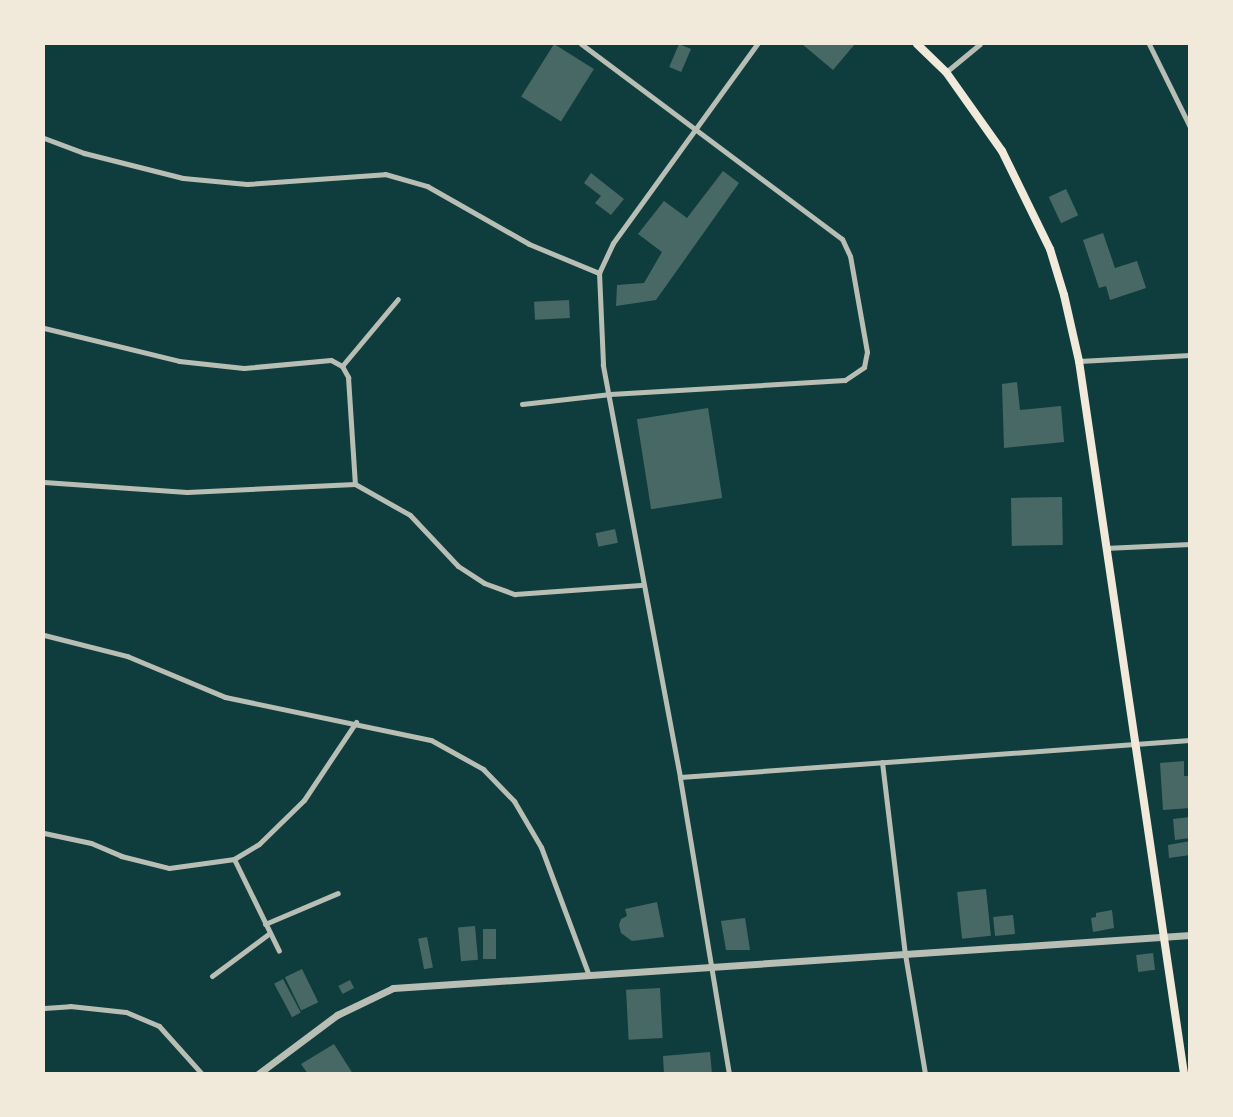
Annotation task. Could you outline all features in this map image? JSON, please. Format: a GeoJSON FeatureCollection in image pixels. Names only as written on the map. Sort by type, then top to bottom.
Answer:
{"type":"FeatureCollection","features":[{"type":"Feature","properties":{"kind":"main road"},"geometry":{"type":"LineString","coordinates":[[917,44],[946,72],[1002,150],[1031,207],[1064,295],[1079,361],[1132,744],[1184,1074]]}},
{"type":"Feature","properties":{"kind":"street"},"geometry":{"type":"LineString","coordinates":[[522,404],[610,394],[845,380],[864,367],[865,328],[850,256],[842,239],[581,44]]}},
{"type":"Feature","properties":{"kind":"street"},"geometry":{"type":"LineString","coordinates":[[729,1074],[680,777],[642,585],[610,394],[599,316],[599,273],[613,243],[757,44]]}},
{"type":"Feature","properties":{"kind":"street"},"geometry":{"type":"LineString","coordinates":[[946,72],[980,44]]}},
{"type":"Feature","properties":{"kind":"street"},"geometry":{"type":"LineString","coordinates":[[1149,44],[1190,127]]}},
{"type":"Feature","properties":{"kind":"street"},"geometry":{"type":"LineString","coordinates":[[44,138],[84,153],[183,178],[248,184],[385,174],[427,186],[529,244],[599,273]]}},
{"type":"Feature","properties":{"kind":"street"},"geometry":{"type":"LineString","coordinates":[[342,366],[398,299]]}},
{"type":"Feature","properties":{"kind":"street"},"geometry":{"type":"LineString","coordinates":[[44,328],[179,361],[244,368],[331,360],[342,366],[348,377],[355,484]]}},
{"type":"Feature","properties":{"kind":"street"},"geometry":{"type":"LineString","coordinates":[[1079,361],[1190,355]]}},
{"type":"Feature","properties":{"kind":"street"},"geometry":{"type":"LineString","coordinates":[[44,482],[188,492],[355,484],[410,515],[458,566],[484,583],[515,594],[642,585]]}},
{"type":"Feature","properties":{"kind":"street"},"geometry":{"type":"LineString","coordinates":[[1105,548],[1190,544]]}},
{"type":"Feature","properties":{"kind":"street"},"geometry":{"type":"LineString","coordinates":[[44,635],[127,657],[225,697],[356,722],[431,740],[483,769],[514,801],[541,847],[588,973]]}},
{"type":"Feature","properties":{"kind":"street"},"geometry":{"type":"LineString","coordinates":[[44,833],[91,843],[121,856],[170,868],[234,859],[259,844],[304,800],[356,722]]}},
{"type":"Feature","properties":{"kind":"street"},"geometry":{"type":"LineString","coordinates":[[680,777],[882,762],[943,761],[1190,740]]}},
{"type":"Feature","properties":{"kind":"street"},"geometry":{"type":"LineString","coordinates":[[882,762],[905,954],[925,1074]]}},
{"type":"Feature","properties":{"kind":"street"},"geometry":{"type":"LineString","coordinates":[[234,859],[279,951]]}},
{"type":"Feature","properties":{"kind":"street"},"geometry":{"type":"LineString","coordinates":[[265,924],[338,893]]}},
{"type":"Feature","properties":{"kind":"street"},"geometry":{"type":"LineString","coordinates":[[212,976],[270,933]]}},
{"type":"Feature","properties":{"kind":"street"},"geometry":{"type":"LineString","coordinates":[[258,1074],[337,1016],[393,988],[588,973],[710,968],[1190,935]]}},
{"type":"Feature","properties":{"kind":"street"},"geometry":{"type":"LineString","coordinates":[[44,1008],[70,1006],[126,1012],[159,1026],[202,1074]]}},
{"type":"Feature","properties":{"kind":"building"},"geometry":{"type":"Polygon","coordinates":[[[554,44],[594,69],[561,121],[521,97],[554,44]]]}},
{"type":"Feature","properties":{"kind":"building"},"geometry":{"type":"Polygon","coordinates":[[[679,44],[691,49],[681,72],[669,67],[679,44]]]}},
{"type":"Feature","properties":{"kind":"building"},"geometry":{"type":"Polygon","coordinates":[[[802,44],[855,44],[833,70],[802,44]]]}},
{"type":"Feature","properties":{"kind":"building"},"geometry":{"type":"Polygon","coordinates":[[[723,171],[739,183],[656,300],[616,306],[617,285],[644,283],[662,252],[638,234],[664,201],[687,218],[723,171]]]}},
{"type":"Feature","properties":{"kind":"building"},"geometry":{"type":"Polygon","coordinates":[[[591,173],[624,199],[611,215],[595,203],[601,196],[584,183],[591,173]]]}},
{"type":"Feature","properties":{"kind":"building"},"geometry":{"type":"Polygon","coordinates":[[[1066,189],[1078,215],[1061,223],[1049,197],[1066,189]]]}},
{"type":"Feature","properties":{"kind":"building"},"geometry":{"type":"Polygon","coordinates":[[[1103,233],[1115,268],[1137,261],[1146,288],[1110,300],[1106,286],[1099,288],[1083,240],[1103,233]]]}},
{"type":"Feature","properties":{"kind":"building"},"geometry":{"type":"Polygon","coordinates":[[[569,300],[570,318],[535,320],[534,302],[569,300]]]}},
{"type":"Feature","properties":{"kind":"building"},"geometry":{"type":"Polygon","coordinates":[[[1017,382],[1020,410],[1061,406],[1064,442],[1004,448],[1002,384],[1017,382]]]}},
{"type":"Feature","properties":{"kind":"building"},"geometry":{"type":"Polygon","coordinates":[[[708,408],[722,498],[651,509],[637,419],[708,408]]]}},
{"type":"Feature","properties":{"kind":"building"},"geometry":{"type":"Polygon","coordinates":[[[1062,497],[1063,545],[1012,546],[1011,498],[1062,497]]]}},
{"type":"Feature","properties":{"kind":"building"},"geometry":{"type":"Polygon","coordinates":[[[615,529],[618,543],[598,547],[595,533],[615,529]]]}},
{"type":"Feature","properties":{"kind":"building"},"geometry":{"type":"Polygon","coordinates":[[[1184,761],[1184,776],[1190,776],[1190,808],[1163,810],[1160,763],[1184,761]]]}},
{"type":"Feature","properties":{"kind":"building"},"geometry":{"type":"Polygon","coordinates":[[[1190,817],[1190,838],[1175,840],[1173,819],[1190,817]]]}},
{"type":"Feature","properties":{"kind":"building"},"geometry":{"type":"Polygon","coordinates":[[[1190,841],[1190,855],[1169,858],[1168,845],[1190,841]]]}},
{"type":"Feature","properties":{"kind":"building"},"geometry":{"type":"Polygon","coordinates":[[[986,889],[991,936],[962,939],[957,892],[986,889]]]}},
{"type":"Feature","properties":{"kind":"building"},"geometry":{"type":"Polygon","coordinates":[[[657,902],[664,937],[632,941],[621,933],[619,925],[621,919],[627,916],[625,909],[657,902]]]}},
{"type":"Feature","properties":{"kind":"building"},"geometry":{"type":"Polygon","coordinates":[[[1112,910],[1114,928],[1093,932],[1091,918],[1096,917],[1096,913],[1112,910]]]}},
{"type":"Feature","properties":{"kind":"building"},"geometry":{"type":"Polygon","coordinates":[[[1013,915],[1015,934],[995,936],[993,917],[1013,915]]]}},
{"type":"Feature","properties":{"kind":"building"},"geometry":{"type":"Polygon","coordinates":[[[745,918],[750,950],[726,950],[721,921],[745,918]]]}},
{"type":"Feature","properties":{"kind":"building"},"geometry":{"type":"Polygon","coordinates":[[[475,926],[478,960],[461,961],[458,927],[475,926]]]}},
{"type":"Feature","properties":{"kind":"building"},"geometry":{"type":"Polygon","coordinates":[[[483,929],[496,929],[496,959],[483,959],[483,929]]]}},
{"type":"Feature","properties":{"kind":"building"},"geometry":{"type":"Polygon","coordinates":[[[427,937],[433,967],[424,969],[418,939],[427,937]]]}},
{"type":"Feature","properties":{"kind":"building"},"geometry":{"type":"Polygon","coordinates":[[[1153,953],[1155,970],[1138,972],[1136,955],[1153,953]]]}},
{"type":"Feature","properties":{"kind":"building"},"geometry":{"type":"Polygon","coordinates":[[[302,969],[318,1002],[301,1011],[285,977],[302,969]]]}},
{"type":"Feature","properties":{"kind":"building"},"geometry":{"type":"Polygon","coordinates":[[[283,979],[301,1013],[292,1017],[274,984],[283,979]]]}},
{"type":"Feature","properties":{"kind":"building"},"geometry":{"type":"Polygon","coordinates":[[[350,980],[354,988],[343,994],[338,986],[350,980]]]}},
{"type":"Feature","properties":{"kind":"building"},"geometry":{"type":"Polygon","coordinates":[[[660,988],[663,1038],[629,1040],[626,990],[660,988]]]}},
{"type":"Feature","properties":{"kind":"building"},"geometry":{"type":"Polygon","coordinates":[[[334,1044],[353,1074],[308,1074],[301,1064],[334,1044]]]}},
{"type":"Feature","properties":{"kind":"building"},"geometry":{"type":"Polygon","coordinates":[[[710,1052],[712,1074],[664,1074],[663,1056],[710,1052]]]}}]}
